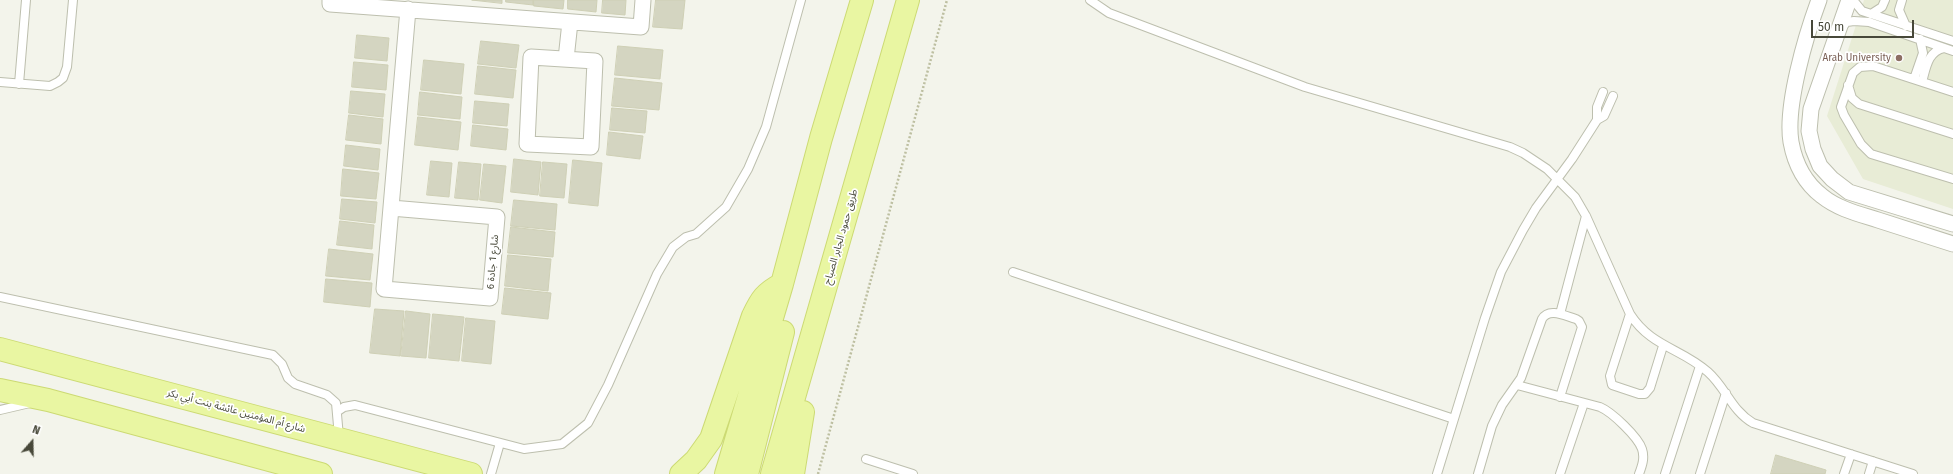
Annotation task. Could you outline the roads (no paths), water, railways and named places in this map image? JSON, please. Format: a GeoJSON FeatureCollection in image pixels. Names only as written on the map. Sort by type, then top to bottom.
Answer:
{"type":"FeatureCollection","features":[{"type":"Feature","properties":{"kind":"main road"},"geometry":{"type":"LineString","coordinates":[[726,474],[782,284],[821,138],[862,0]]}},
{"type":"Feature","properties":{"kind":"main road","name":"طريق حمود الجابر الصباح"},"geometry":{"type":"LineString","coordinates":[[772,474],[908,0]]}},
{"type":"Feature","properties":{"kind":"main road"},"geometry":{"type":"LineString","coordinates":[[681,474],[696,460],[711,439],[753,316],[760,301],[767,292],[782,284]]}},
{"type":"Feature","properties":{"kind":"main road"},"geometry":{"type":"LineString","coordinates":[[747,474],[786,319],[782,284]]}},
{"type":"Feature","properties":{"kind":"main road"},"geometry":{"type":"LineString","coordinates":[[793,474],[817,321]]}},
{"type":"Feature","properties":{"kind":"main road","name":"شارع أم المؤمنين عائشة بنت أبي بكر"},"geometry":{"type":"LineString","coordinates":[[0,349],[471,474]]}},
{"type":"Feature","properties":{"kind":"main road"},"geometry":{"type":"LineString","coordinates":[[0,390],[48,400],[321,474]]}},
{"type":"Feature","properties":{"kind":"street"},"geometry":{"type":"LineString","coordinates":[[330,0],[330,4],[641,28],[643,0]]}},
{"type":"Feature","properties":{"kind":"street"},"geometry":{"type":"LineString","coordinates":[[1819,0],[1802,57],[1793,100],[1791,142],[1800,170],[1809,185],[1823,197],[1844,209],[1953,244]]}},
{"type":"Feature","properties":{"kind":"street"},"geometry":{"type":"LineString","coordinates":[[1849,0],[1811,109],[1809,131],[1813,149],[1820,166],[1832,179],[1849,192],[1953,224]]}},
{"type":"Feature","properties":{"kind":"street","name":"شارع 1 جادة 6"},"geometry":{"type":"LineString","coordinates":[[391,208],[497,217],[490,298],[384,289],[408,10]]}},
{"type":"Feature","properties":{"kind":"street"},"geometry":{"type":"LineString","coordinates":[[566,59],[570,22]]}},
{"type":"Feature","properties":{"kind":"street"},"geometry":{"type":"LineString","coordinates":[[531,57],[566,59],[595,60],[591,147],[527,144],[531,57]]}},
{"type":"Feature","properties":{"kind":"lane"},"geometry":{"type":"LineString","coordinates":[[19,84],[26,0]]}},
{"type":"Feature","properties":{"kind":"lane"},"geometry":{"type":"LineString","coordinates":[[0,82],[50,86],[63,78],[67,67],[73,0]]}},
{"type":"Feature","properties":{"kind":"lane"},"geometry":{"type":"LineString","coordinates":[[338,411],[344,406],[355,405],[524,449],[562,444],[588,423],[608,385],[657,274],[673,247],[686,237],[696,234],[726,207],[748,169],[766,127],[801,0]]}},
{"type":"Feature","properties":{"kind":"lane"},"geometry":{"type":"LineString","coordinates":[[1090,0],[1109,13],[1305,87],[1510,147],[1536,160],[1558,178],[1575,197],[1586,216],[1630,314],[1645,334],[1700,366],[1718,383],[1737,411],[1753,423],[1913,474]]}},
{"type":"Feature","properties":{"kind":"lane"},"geometry":{"type":"LineString","coordinates":[[1853,0],[1858,8],[1871,14],[1953,41]]}},
{"type":"Feature","properties":{"kind":"lane"},"geometry":{"type":"LineString","coordinates":[[1871,14],[1882,7],[1885,0]]}},
{"type":"Feature","properties":{"kind":"lane"},"geometry":{"type":"LineString","coordinates":[[1902,0],[1900,15],[1906,26]]}},
{"type":"Feature","properties":{"kind":"lane"},"geometry":{"type":"LineString","coordinates":[[1840,28],[1847,22],[1862,21],[1953,51]]}},
{"type":"Feature","properties":{"kind":"lane"},"geometry":{"type":"LineString","coordinates":[[1918,80],[1923,53],[1920,39]]}},
{"type":"Feature","properties":{"kind":"lane"},"geometry":{"type":"LineString","coordinates":[[1918,80],[1931,55],[1936,50],[1944,48]]}},
{"type":"Feature","properties":{"kind":"lane"},"geometry":{"type":"LineString","coordinates":[[1953,92],[1869,65],[1856,70],[1849,81],[1842,102],[1842,112],[1867,151],[1953,180]]}},
{"type":"Feature","properties":{"kind":"lane"},"geometry":{"type":"LineString","coordinates":[[1849,81],[1850,94],[1859,104],[1953,134]]}},
{"type":"Feature","properties":{"kind":"lane"},"geometry":{"type":"LineString","coordinates":[[1597,120],[1597,108],[1603,92]]}},
{"type":"Feature","properties":{"kind":"lane"},"geometry":{"type":"LineString","coordinates":[[1438,474],[1492,295],[1501,272],[1522,230],[1597,120],[1604,116],[1613,96]]}},
{"type":"Feature","properties":{"kind":"lane"},"geometry":{"type":"LineString","coordinates":[[1560,314],[1586,216]]}},
{"type":"Feature","properties":{"kind":"lane"},"geometry":{"type":"LineString","coordinates":[[1013,272],[1454,419]]}},
{"type":"Feature","properties":{"kind":"lane"},"geometry":{"type":"LineString","coordinates":[[0,297],[264,351],[273,355],[282,364],[288,378],[295,384],[327,395],[336,403],[338,411],[339,439]]}},
{"type":"Feature","properties":{"kind":"lane"},"geometry":{"type":"LineString","coordinates":[[1478,474],[1497,416],[1524,370],[1544,315],[1551,312],[1579,321],[1582,327],[1560,397]]}},
{"type":"Feature","properties":{"kind":"lane"},"geometry":{"type":"LineString","coordinates":[[1630,314],[1610,376],[1612,385],[1638,394],[1645,394],[1650,388],[1664,346]]}},
{"type":"Feature","properties":{"kind":"lane"},"geometry":{"type":"LineString","coordinates":[[1665,474],[1700,366]]}},
{"type":"Feature","properties":{"kind":"lane"},"geometry":{"type":"LineString","coordinates":[[1516,385],[1610,411],[1639,443],[1644,457],[1639,474]]}},
{"type":"Feature","properties":{"kind":"lane"},"geometry":{"type":"LineString","coordinates":[[1700,474],[1726,393]]}},
{"type":"Feature","properties":{"kind":"lane"},"geometry":{"type":"LineString","coordinates":[[0,410],[48,400]]}},
{"type":"Feature","properties":{"kind":"lane"},"geometry":{"type":"LineString","coordinates":[[1560,474],[1584,403]]}},
{"type":"Feature","properties":{"kind":"lane"},"geometry":{"type":"LineString","coordinates":[[491,474],[500,443]]}},
{"type":"Feature","properties":{"kind":"lane"},"geometry":{"type":"LineString","coordinates":[[1844,474],[1850,454]]}},
{"type":"Feature","properties":{"kind":"lane"},"geometry":{"type":"LineString","coordinates":[[866,459],[913,474]]}},
{"type":"Feature","properties":{"kind":"lane"},"geometry":{"type":"LineString","coordinates":[[1869,474],[1873,461]]}},
{"type":"Feature","properties":{"kind":"place","name":"Arab University"},"geometry":{"type":"Point","coordinates":[1899,58]}}]}
